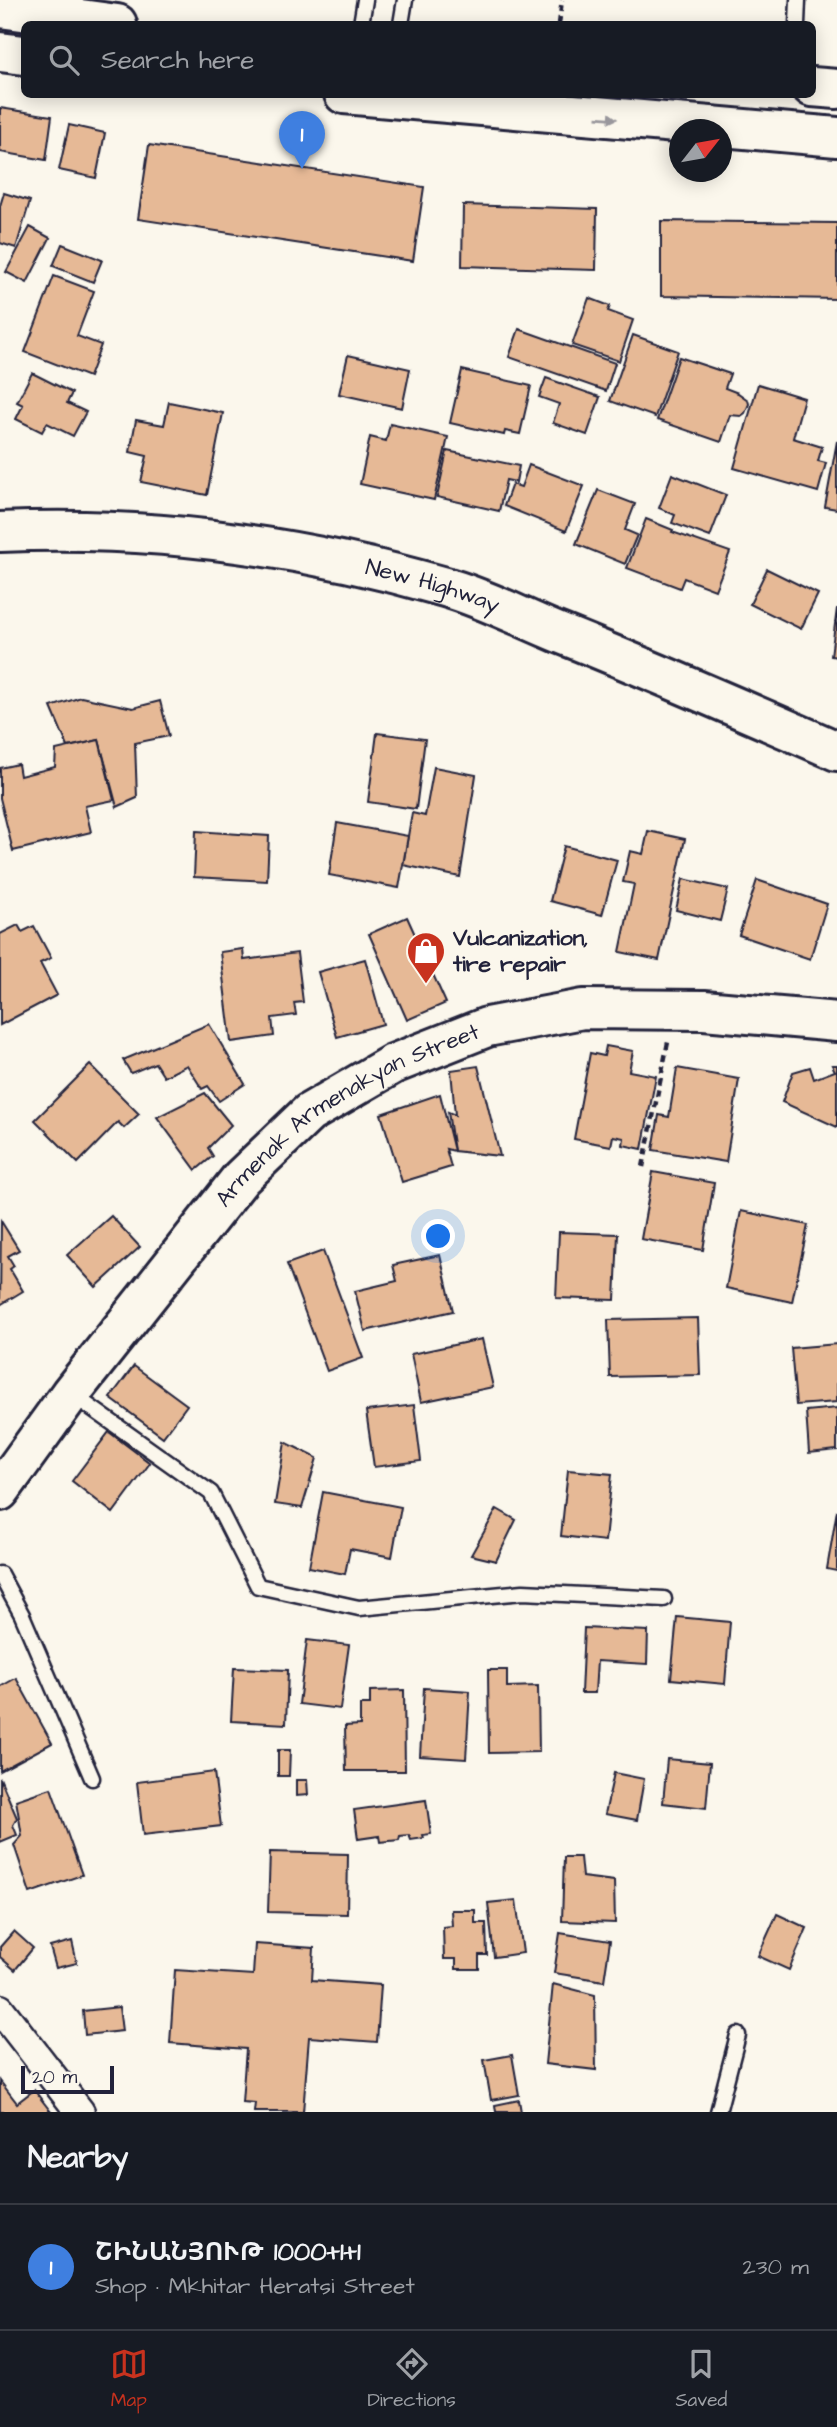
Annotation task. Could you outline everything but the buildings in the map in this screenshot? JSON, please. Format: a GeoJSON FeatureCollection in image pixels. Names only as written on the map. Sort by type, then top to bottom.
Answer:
{"type":"FeatureCollection","features":[{"type":"Feature","properties":{"kind":"main road"},"geometry":{"type":"LineString","coordinates":[[0,8],[95,21]]}},
{"type":"Feature","properties":{"kind":"main road"},"geometry":{"type":"LineString","coordinates":[[0,52],[21,55]]}},
{"type":"Feature","properties":{"kind":"main road"},"geometry":{"type":"LineString","coordinates":[[816,87],[837,89]]}},
{"type":"Feature","properties":{"kind":"main road"},"geometry":{"type":"LineString","coordinates":[[390,98],[837,137]]}},
{"type":"Feature","properties":{"kind":"main road","name":"New Highway"},"geometry":{"type":"LineString","coordinates":[[0,532],[52,530],[172,536],[285,550],[448,588],[651,670],[837,751]]}},
{"type":"Feature","properties":{"kind":"main road","name":"Armenak Armenakyan Street"},"geometry":{"type":"LineString","coordinates":[[0,1491],[71,1394],[242,1178],[309,1113],[393,1064],[486,1027],[583,1009],[704,1010],[837,1022]]}},
{"type":"Feature","properties":{"kind":"street"},"geometry":{"type":"LineString","coordinates":[[0,2009],[80,2112]]}},
{"type":"Feature","properties":{"kind":"lane"},"geometry":{"type":"LineString","coordinates":[[362,21],[365,0]]}},
{"type":"Feature","properties":{"kind":"lane"},"geometry":{"type":"LineString","coordinates":[[402,21],[405,0]]}},
{"type":"Feature","properties":{"kind":"lane"},"geometry":{"type":"LineString","coordinates":[[796,21],[798,0]]}},
{"type":"Feature","properties":{"kind":"lane"},"geometry":{"type":"LineString","coordinates":[[71,1394],[211,1493],[258,1586],[359,1608],[523,1592],[664,1599]]}},
{"type":"Feature","properties":{"kind":"lane"},"geometry":{"type":"LineString","coordinates":[[0,1574],[22,1615],[92,1779]]}},
{"type":"Feature","properties":{"kind":"lane"},"geometry":{"type":"LineString","coordinates":[[718,2112],[738,2035]]}},
{"type":"Feature","properties":{"kind":"path"},"geometry":{"type":"LineString","coordinates":[[559,21],[562,0]]}},
{"type":"Feature","properties":{"kind":"path"},"geometry":{"type":"LineString","coordinates":[[643,1167],[669,1038]]}},
{"type":"Feature","properties":{"kind":"place","name":"ՇԻՆԱՆՅՈՒԹ 1000+1+1"},"geometry":{"type":"Point","coordinates":[302,169]}},
{"type":"Feature","properties":{"kind":"place","name":"Vulcanization, tire repair"},"geometry":{"type":"Point","coordinates":[426,985]}}]}
